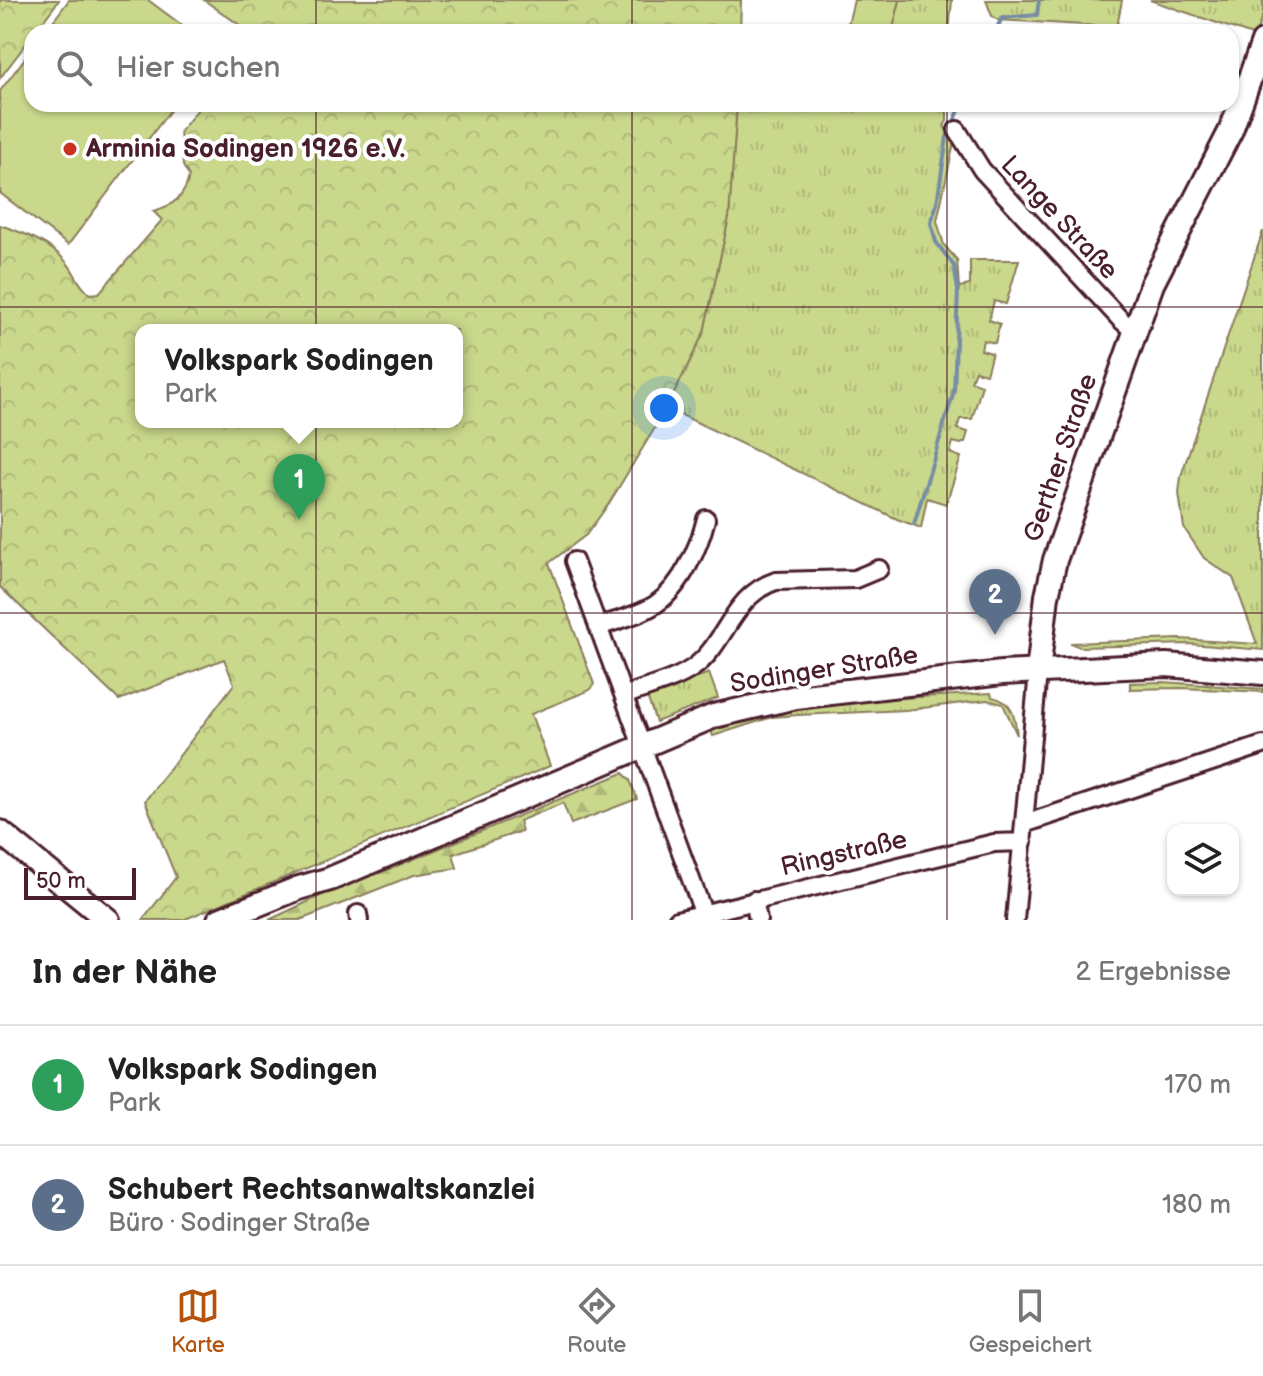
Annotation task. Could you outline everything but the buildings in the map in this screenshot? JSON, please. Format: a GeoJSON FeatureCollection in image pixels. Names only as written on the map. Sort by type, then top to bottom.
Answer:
{"type":"FeatureCollection","features":[{"type":"Feature","properties":{"kind":"main road","name":"Gerther Straße"},"geometry":{"type":"LineString","coordinates":[[1239,108],[1263,42]]}},
{"type":"Feature","properties":{"kind":"main road","name":"Gerther Straße"},"geometry":{"type":"LineString","coordinates":[[1038,672],[1047,596],[1055,560],[1135,332],[1159,270],[1238,112]]}},
{"type":"Feature","properties":{"kind":"main road","name":"Sodinger Straße"},"geometry":{"type":"LineString","coordinates":[[219,920],[330,879],[714,716],[796,697],[990,674],[1166,665],[1263,673]]}},
{"type":"Feature","properties":{"kind":"main road"},"geometry":{"type":"LineString","coordinates":[[0,832],[108,920]]}},
{"type":"Feature","properties":{"kind":"main road","name":"Sodinger Straße"},"geometry":{"type":"LineString","coordinates":[[255,920],[293,903],[330,879]]}},
{"type":"Feature","properties":{"kind":"street","name":"Lange Straße"},"geometry":{"type":"LineString","coordinates":[[957,130],[982,170],[1135,332]]}},
{"type":"Feature","properties":{"kind":"street"},"geometry":{"type":"LineString","coordinates":[[598,627],[648,608],[666,595],[693,558],[706,519]]}},
{"type":"Feature","properties":{"kind":"street"},"geometry":{"type":"LineString","coordinates":[[574,561],[703,912]]}},
{"type":"Feature","properties":{"kind":"street"},"geometry":{"type":"LineString","coordinates":[[624,696],[696,666],[746,600],[766,584],[776,581],[855,579],[879,569]]}},
{"type":"Feature","properties":{"kind":"street","name":"Gerther Straße"},"geometry":{"type":"LineString","coordinates":[[1015,920],[1038,672]]}},
{"type":"Feature","properties":{"kind":"street"},"geometry":{"type":"LineString","coordinates":[[1024,824],[1263,745]]}},
{"type":"Feature","properties":{"kind":"street","name":"Ringstraße"},"geometry":{"type":"LineString","coordinates":[[677,920],[994,843],[1023,842]]}},
{"type":"Feature","properties":{"kind":"street"},"geometry":{"type":"LineString","coordinates":[[754,900],[758,920]]}},
{"type":"Feature","properties":{"kind":"green space"},"geometry":{"type":"Polygon","coordinates":[[[0,0],[59,0],[41,24],[24,24],[24,46],[0,78],[0,0]]]}},
{"type":"Feature","properties":{"kind":"green space"},"geometry":{"type":"Polygon","coordinates":[[[69,0],[148,0],[180,24],[51,24],[69,0]]]}},
{"type":"Feature","properties":{"kind":"green space"},"geometry":{"type":"Polygon","coordinates":[[[204,0],[741,0],[740,24],[238,24],[204,0]]]}},
{"type":"Feature","properties":{"kind":"green space"},"geometry":{"type":"Polygon","coordinates":[[[854,0],[900,0],[894,24],[848,24],[854,0]]]}},
{"type":"Feature","properties":{"kind":"green space"},"geometry":{"type":"Polygon","coordinates":[[[900,0],[952,0],[950,24],[894,24],[900,0]]]}},
{"type":"Feature","properties":{"kind":"green space"},"geometry":{"type":"Polygon","coordinates":[[[986,0],[1122,0],[1118,24],[998,20],[992,16],[986,0]]]}},
{"type":"Feature","properties":{"kind":"green space"},"geometry":{"type":"Polygon","coordinates":[[[1150,0],[1263,0],[1263,14],[1255,36],[1239,31],[1239,24],[1220,24],[1150,0]]]}},
{"type":"Feature","properties":{"kind":"green space","name":"Arminia Sodingen 1926 e.V."},"geometry":{"type":"Polygon","coordinates":[[[24,60],[24,112],[169,112],[68,245],[0,193],[0,91],[24,60]]]}},
{"type":"Feature","properties":{"kind":"green space"},"geometry":{"type":"Polygon","coordinates":[[[196,112],[736,112],[729,217],[704,332],[667,408],[608,505],[586,535],[549,563],[594,684],[590,690],[531,714],[550,766],[183,920],[143,920],[176,877],[145,801],[234,684],[224,659],[119,700],[0,587],[0,225],[45,244],[61,256],[86,291],[99,293],[162,220],[153,211],[172,203],[181,195],[189,176],[183,166],[180,132],[196,112]]]}},
{"type":"Feature","properties":{"kind":"green space"},"geometry":{"type":"Polygon","coordinates":[[[736,112],[947,112],[944,126],[954,143],[937,221],[944,245],[957,260],[959,287],[970,285],[970,260],[1019,260],[1006,304],[994,301],[989,320],[1000,324],[995,343],[983,340],[981,350],[992,353],[986,374],[975,371],[971,381],[982,385],[972,419],[960,419],[957,429],[968,432],[965,442],[953,442],[950,453],[961,457],[946,504],[927,498],[921,528],[667,408],[704,332],[729,217],[736,112]]]}},
{"type":"Feature","properties":{"kind":"green space"},"geometry":{"type":"Polygon","coordinates":[[[1263,231],[1263,650],[1190,644],[1080,647],[1070,643],[1180,639],[1257,644],[1233,578],[1204,558],[1184,528],[1179,493],[1181,476],[1263,231]]]}},
{"type":"Feature","properties":{"kind":"green space"},"geometry":{"type":"Polygon","coordinates":[[[709,673],[718,698],[656,722],[647,696],[709,673]]]}},
{"type":"Feature","properties":{"kind":"green space"},"geometry":{"type":"Polygon","coordinates":[[[1163,682],[1263,689],[1263,692],[1130,689],[1130,683],[1163,682]]]}},
{"type":"Feature","properties":{"kind":"green space"},"geometry":{"type":"Polygon","coordinates":[[[991,693],[992,697],[1009,706],[1017,735],[1003,704],[987,700],[906,710],[772,717],[713,736],[711,731],[781,709],[831,702],[991,693]]]}},
{"type":"Feature","properties":{"kind":"green space"},"geometry":{"type":"Polygon","coordinates":[[[623,773],[630,780],[637,799],[571,824],[563,803],[519,821],[522,831],[453,854],[457,868],[414,875],[300,920],[269,920],[369,873],[375,875],[623,773]]]}},
{"type":"Feature","properties":{"kind":"waterway"},"geometry":{"type":"LineString","coordinates":[[999,24],[1002,18],[1037,15],[1039,0]]}},
{"type":"Feature","properties":{"kind":"waterway"},"geometry":{"type":"LineString","coordinates":[[914,524],[954,391],[958,290],[954,266],[936,242],[931,223],[947,137],[958,112]]}},
{"type":"Feature","properties":{"kind":"place","name":"Arminia Sodingen 1926 e.V."},"geometry":{"type":"Point","coordinates":[70,149]}},
{"type":"Feature","properties":{"kind":"place","name":"Volkspark Sodingen"},"geometry":{"type":"Point","coordinates":[299,520]}},
{"type":"Feature","properties":{"kind":"place","name":"Schubert Rechtsanwaltskanzlei"},"geometry":{"type":"Point","coordinates":[995,635]}}]}
